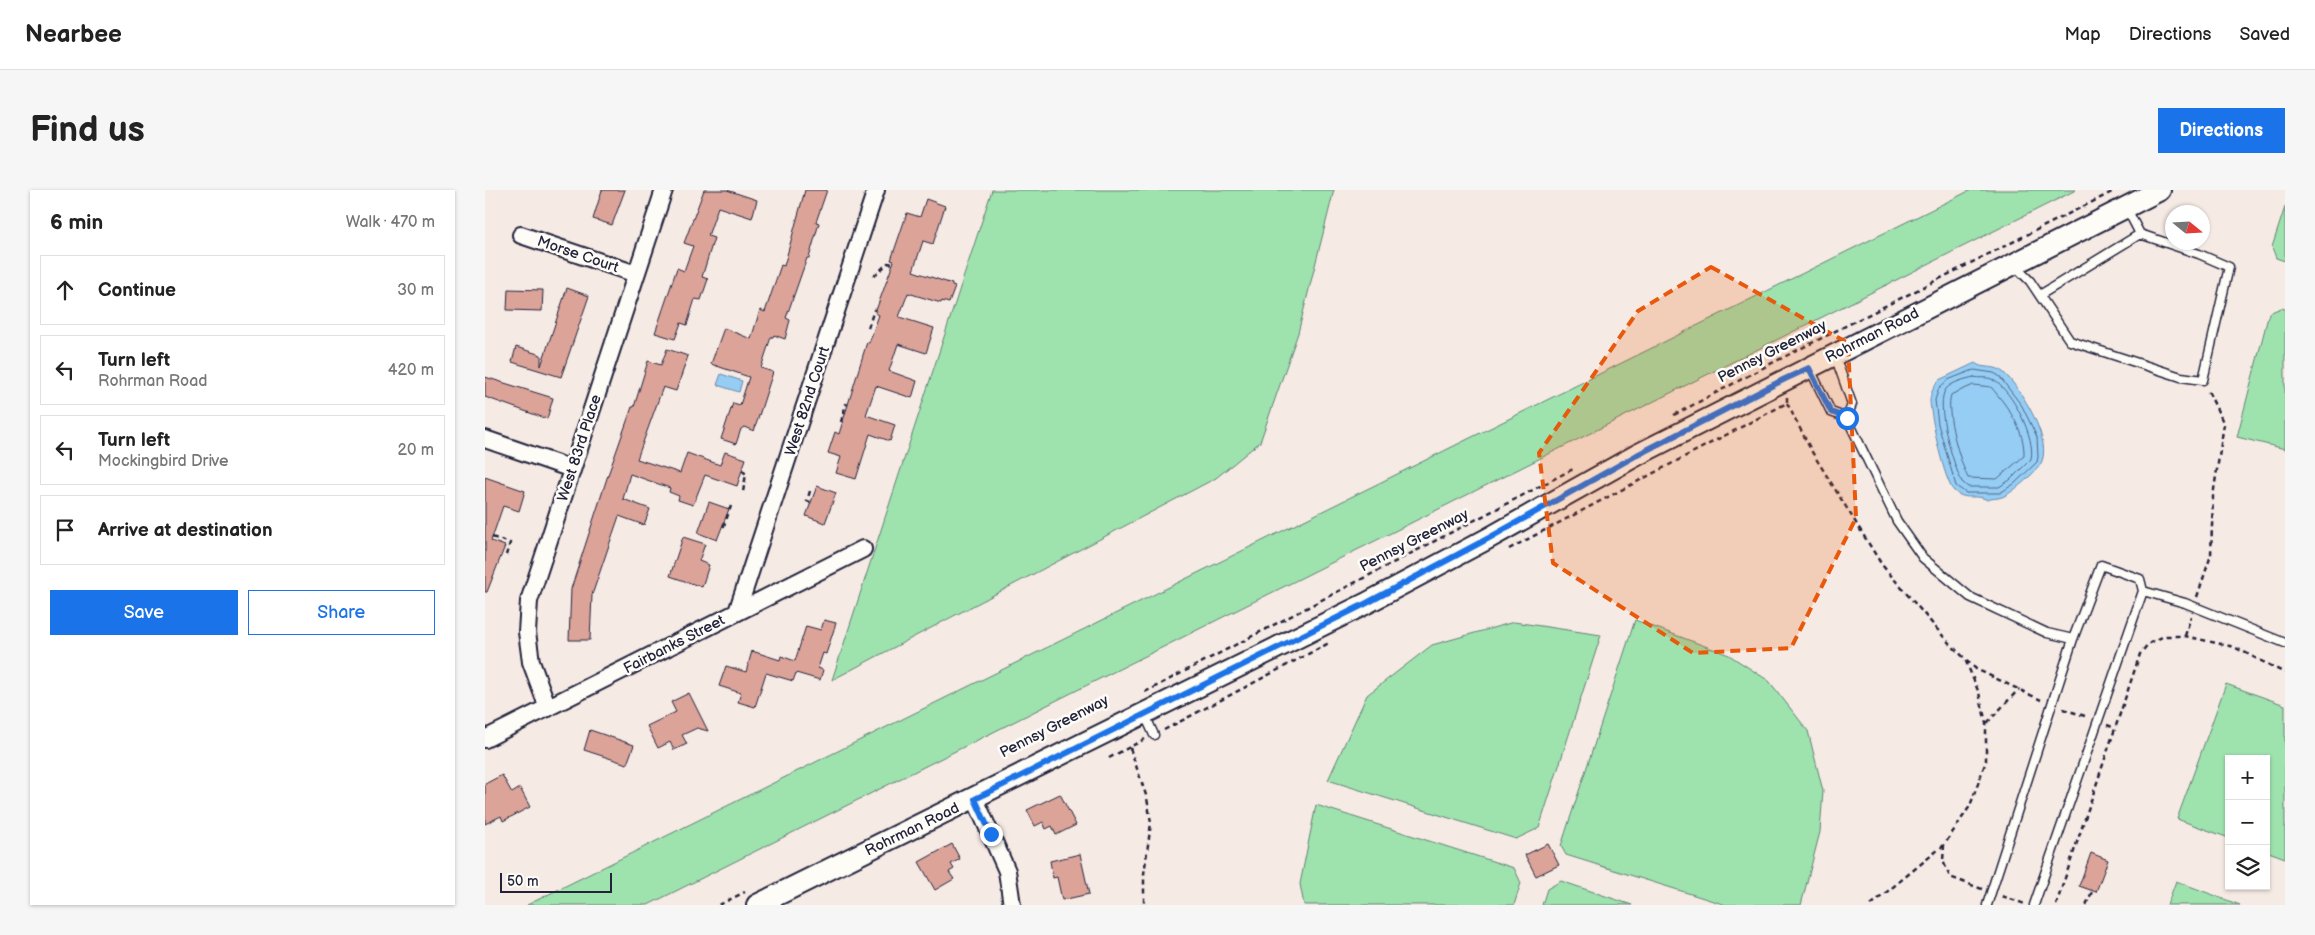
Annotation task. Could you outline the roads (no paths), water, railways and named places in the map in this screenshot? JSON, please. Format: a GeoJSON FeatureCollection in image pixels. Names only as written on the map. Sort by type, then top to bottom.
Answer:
{"type":"FeatureCollection","features":[{"type":"Feature","properties":{"kind":"street","name":"West 83rd Place"},"geometry":{"type":"LineString","coordinates":[[548,708],[531,662],[527,632],[529,601],[664,190]]}},
{"type":"Feature","properties":{"kind":"street","name":"West 82nd Court"},"geometry":{"type":"LineString","coordinates":[[737,612],[876,190]]}},
{"type":"Feature","properties":{"kind":"street","name":"Rohrman Road"},"geometry":{"type":"LineString","coordinates":[[756,897],[975,799],[1373,600],[1489,538],[1637,455],[2014,264],[2121,198],[2160,190]]}},
{"type":"Feature","properties":{"kind":"street","name":"Morse Court"},"geometry":{"type":"LineString","coordinates":[[521,235],[636,274]]}},
{"type":"Feature","properties":{"kind":"street"},"geometry":{"type":"LineString","coordinates":[[485,439],[572,469]]}},
{"type":"Feature","properties":{"kind":"street","name":"Fairbanks Street"},"geometry":{"type":"LineString","coordinates":[[485,739],[863,550]]}},
{"type":"Feature","properties":{"kind":"street"},"geometry":{"type":"LineString","coordinates":[[975,799],[1007,870],[1012,905]]}},
{"type":"Feature","properties":{"kind":"lane"},"geometry":{"type":"LineString","coordinates":[[2014,264],[2030,280],[2070,341],[2181,377],[2203,380],[2229,267],[2199,254],[2140,234],[2121,198]]}},
{"type":"Feature","properties":{"kind":"lane"},"geometry":{"type":"LineString","coordinates":[[2040,295],[2140,234]]}},
{"type":"Feature","properties":{"kind":"lane"},"geometry":{"type":"LineString","coordinates":[[1835,354],[1852,404],[1847,418]]}},
{"type":"Feature","properties":{"kind":"lane"},"geometry":{"type":"LineString","coordinates":[[1809,368],[1831,412],[1847,418],[1897,521],[1923,558],[1970,597],[2047,633],[2073,639]]}},
{"type":"Feature","properties":{"kind":"lane"},"geometry":{"type":"LineString","coordinates":[[1987,905],[2073,639],[2101,565],[2140,579],[2143,592],[2034,905]]}},
{"type":"Feature","properties":{"kind":"lane"},"geometry":{"type":"LineString","coordinates":[[2143,592],[2194,606],[2285,643]]}},
{"type":"Feature","properties":{"kind":"lane"},"geometry":{"type":"LineString","coordinates":[[1145,714],[1154,735]]}},
{"type":"Feature","properties":{"kind":"water"},"geometry":{"type":"Polygon","coordinates":[[[1975,363],[2000,370],[2010,379],[2026,402],[2043,443],[2043,455],[2040,465],[2034,473],[2006,495],[1987,500],[1958,494],[1950,485],[1939,449],[1930,401],[1935,385],[1939,380],[1975,363]]]}},
{"type":"Feature","properties":{"kind":"water"},"geometry":{"type":"Polygon","coordinates":[[[721,374],[742,381],[739,392],[717,385],[721,374]]]}}]}
